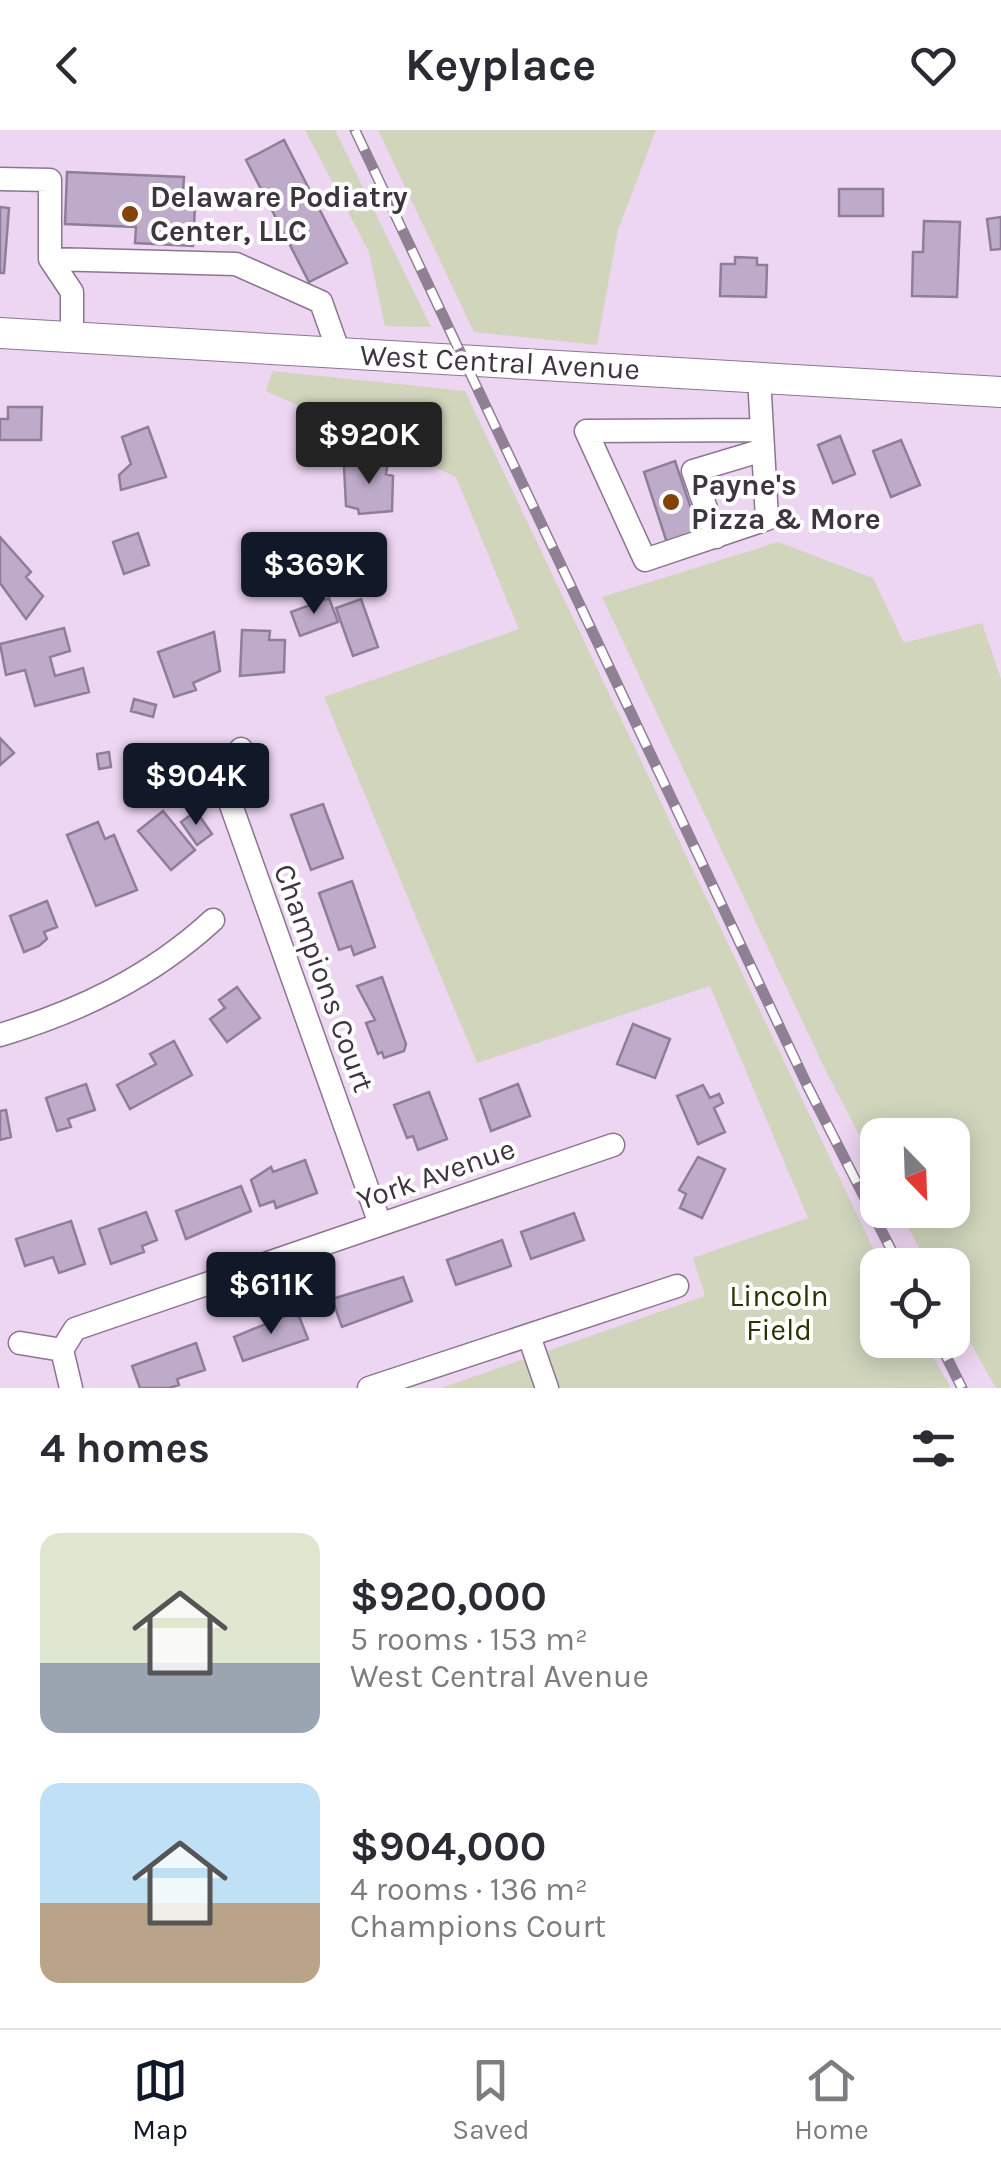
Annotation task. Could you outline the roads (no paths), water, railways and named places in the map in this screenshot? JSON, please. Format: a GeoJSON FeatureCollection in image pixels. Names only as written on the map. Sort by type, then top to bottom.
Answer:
{"type":"FeatureCollection","features":[{"type":"Feature","properties":{"kind":"main road","name":"West Central Avenue"},"geometry":{"type":"LineString","coordinates":[[0,333],[1001,392]]}},
{"type":"Feature","properties":{"kind":"street"},"geometry":{"type":"LineString","coordinates":[[0,179],[50,180],[50,259],[72,292],[72,336]]}},
{"type":"Feature","properties":{"kind":"street"},"geometry":{"type":"LineString","coordinates":[[50,259],[236,264],[321,302],[339,353]]}},
{"type":"Feature","properties":{"kind":"street"},"geometry":{"type":"LineString","coordinates":[[759,378],[763,440],[767,519],[713,527],[645,560],[586,431],[763,440]]}},
{"type":"Feature","properties":{"kind":"street"},"geometry":{"type":"LineString","coordinates":[[713,527],[699,513],[688,478],[694,471],[763,440]]}},
{"type":"Feature","properties":{"kind":"street","name":"Champions Court"},"geometry":{"type":"LineString","coordinates":[[241,749],[231,805],[380,1224]]}},
{"type":"Feature","properties":{"kind":"street"},"geometry":{"type":"LineString","coordinates":[[0,1035],[56,1018],[131,981],[213,920]]}},
{"type":"Feature","properties":{"kind":"street","name":"York Avenue"},"geometry":{"type":"LineString","coordinates":[[62,1350],[75,1329],[613,1145]]}},
{"type":"Feature","properties":{"kind":"street"},"geometry":{"type":"LineString","coordinates":[[369,1388],[677,1286]]}},
{"type":"Feature","properties":{"kind":"street"},"geometry":{"type":"LineString","coordinates":[[529,1336],[546,1388]]}},
{"type":"Feature","properties":{"kind":"street"},"geometry":{"type":"LineString","coordinates":[[20,1343],[62,1350],[70,1388]]}},
{"type":"Feature","properties":{"kind":"railway"},"geometry":{"type":"LineString","coordinates":[[355,130],[808,1087],[890,1248]]}},
{"type":"Feature","properties":{"kind":"railway"},"geometry":{"type":"LineString","coordinates":[[947,1358],[962,1388]]}},
{"type":"Feature","properties":{"kind":"place","name":"Delaware Podiatry Center, LLC"},"geometry":{"type":"Point","coordinates":[130,214]}},
{"type":"Feature","properties":{"kind":"place","name":"Payne's Pizza & More"},"geometry":{"type":"Point","coordinates":[671,502]}},
{"type":"Feature","properties":{"kind":"park label","name":"Lincoln Field"},"geometry":{"type":"Point","coordinates":[779,1313]}}]}
